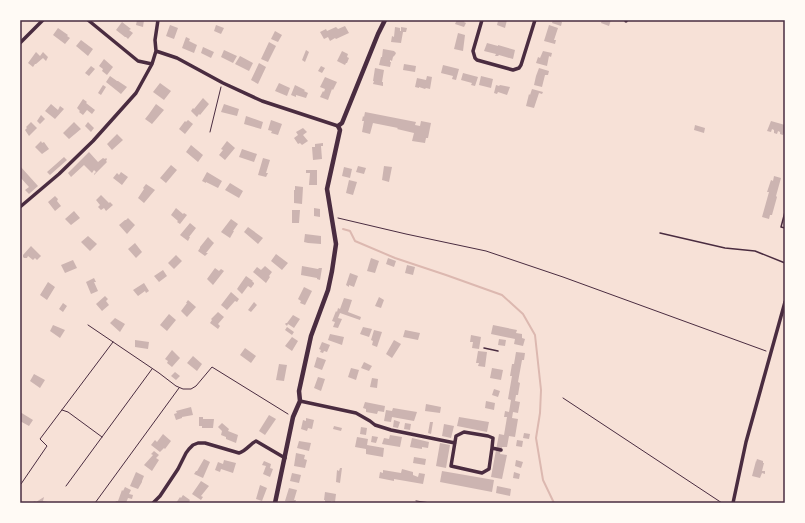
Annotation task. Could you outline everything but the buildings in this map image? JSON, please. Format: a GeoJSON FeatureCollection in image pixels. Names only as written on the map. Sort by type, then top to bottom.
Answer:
{"type":"FeatureCollection","features":[{"type":"Feature","properties":{"kind":"street"},"geometry":{"type":"LineString","coordinates":[[20,43],[43,20]]}},
{"type":"Feature","properties":{"kind":"street"},"geometry":{"type":"LineString","coordinates":[[88,20],[138,61],[152,64]]}},
{"type":"Feature","properties":{"kind":"street"},"geometry":{"type":"LineString","coordinates":[[20,207],[59,174],[94,141],[136,93],[152,64],[156,51],[155,40],[158,20]]}},
{"type":"Feature","properties":{"kind":"street"},"geometry":{"type":"LineString","coordinates":[[338,126],[342,123],[385,20]]}},
{"type":"Feature","properties":{"kind":"street"},"geometry":{"type":"LineString","coordinates":[[482,20],[473,51],[475,58],[477,60],[513,70],[522,65],[535,20]]}},
{"type":"Feature","properties":{"kind":"street"},"geometry":{"type":"LineString","coordinates":[[156,51],[176,58],[223,83],[262,101],[338,126]]}},
{"type":"Feature","properties":{"kind":"street"},"geometry":{"type":"LineString","coordinates":[[275,503],[293,417],[300,401],[299,391],[311,336],[328,290],[332,271],[336,244],[327,189],[340,130],[338,126]]}},
{"type":"Feature","properties":{"kind":"street"},"geometry":{"type":"LineString","coordinates":[[733,503],[746,442],[785,302]]}},
{"type":"Feature","properties":{"kind":"street"},"geometry":{"type":"LineString","coordinates":[[300,401],[356,413],[375,425],[391,430],[455,443]]}},
{"type":"Feature","properties":{"kind":"street"},"geometry":{"type":"LineString","coordinates":[[464,432],[493,438],[489,469],[482,473],[452,466],[455,443],[456,436],[464,432]]}},
{"type":"Feature","properties":{"kind":"street"},"geometry":{"type":"LineString","coordinates":[[153,503],[160,496],[175,474],[189,448],[198,443],[205,443],[239,453],[244,451],[256,441],[284,458]]}},
{"type":"Feature","properties":{"kind":"street"},"geometry":{"type":"LineString","coordinates":[[492,448],[501,450]]}},
{"type":"Feature","properties":{"kind":"lane"},"geometry":{"type":"LineString","coordinates":[[785,212],[781,227],[785,228]]}},
{"type":"Feature","properties":{"kind":"lane"},"geometry":{"type":"LineString","coordinates":[[660,233],[725,248],[755,251],[785,263]]}},
{"type":"Feature","properties":{"kind":"lane"},"geometry":{"type":"LineString","coordinates":[[484,348],[498,351]]}},
{"type":"Feature","properties":{"kind":"path"},"geometry":{"type":"LineString","coordinates":[[210,132],[223,83]]}},
{"type":"Feature","properties":{"kind":"path"},"geometry":{"type":"LineString","coordinates":[[331,217],[486,251],[563,277],[770,352]]}},
{"type":"Feature","properties":{"kind":"path"},"geometry":{"type":"LineString","coordinates":[[88,325],[183,389],[191,389],[196,386],[212,367],[293,417]]}},
{"type":"Feature","properties":{"kind":"path"},"geometry":{"type":"LineString","coordinates":[[20,484],[47,446],[40,439],[113,342]]}},
{"type":"Feature","properties":{"kind":"path"},"geometry":{"type":"LineString","coordinates":[[66,486],[153,369]]}},
{"type":"Feature","properties":{"kind":"path"},"geometry":{"type":"LineString","coordinates":[[95,503],[179,387]]}},
{"type":"Feature","properties":{"kind":"path"},"geometry":{"type":"LineString","coordinates":[[563,398],[722,503]]}},
{"type":"Feature","properties":{"kind":"path"},"geometry":{"type":"LineString","coordinates":[[62,410],[68,412],[103,437]]}},
{"type":"Feature","properties":{"kind":"path"},"geometry":{"type":"LineString","coordinates":[[417,503],[416,501],[431,503]]}},
{"type":"Feature","properties":{"kind":"waterway"},"geometry":{"type":"LineString","coordinates":[[343,229],[350,231],[355,241],[395,258],[502,295],[523,314],[535,335],[541,390],[540,413],[536,438],[543,480],[554,503]]}}]}
